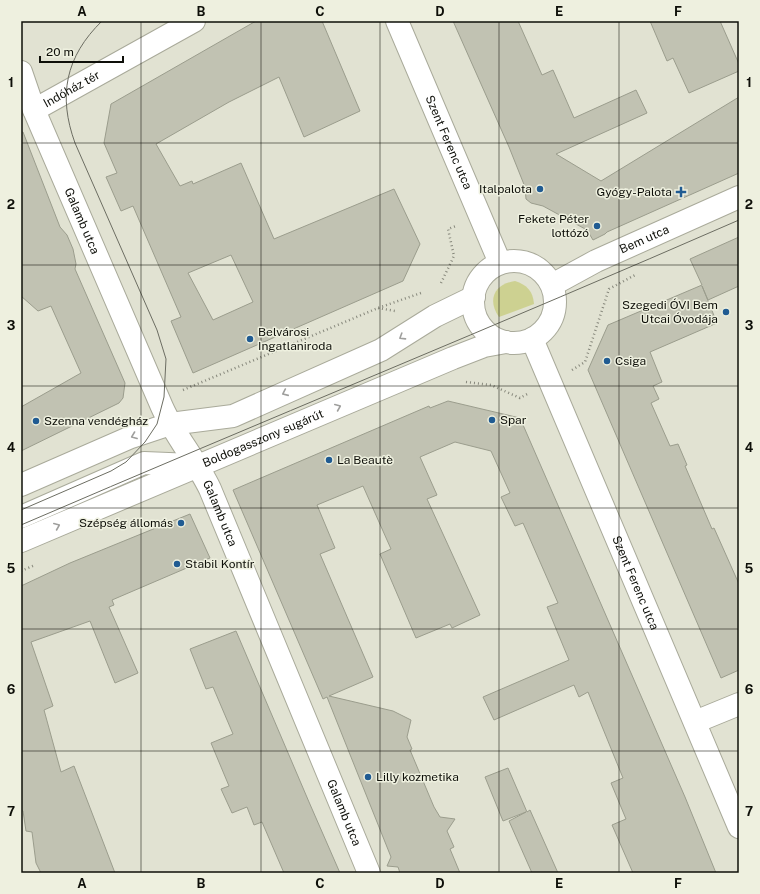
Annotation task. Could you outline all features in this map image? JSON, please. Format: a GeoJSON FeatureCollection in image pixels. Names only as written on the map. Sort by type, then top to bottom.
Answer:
{"type":"FeatureCollection","features":[{"type":"Feature","properties":{"kind":"street","name":"Indóház tér"},"geometry":{"type":"LineString","coordinates":[[34,110],[194,21]]}},
{"type":"Feature","properties":{"kind":"street","name":"Szent Ferenc utca"},"geometry":{"type":"LineString","coordinates":[[396,21],[478,216],[500,263]]}},
{"type":"Feature","properties":{"kind":"street","name":"Galamb utca"},"geometry":{"type":"LineString","coordinates":[[21,72],[34,110],[159,400],[170,424],[199,466],[210,489],[369,873]]}},
{"type":"Feature","properties":{"kind":"street","name":"Bem utca"},"geometry":{"type":"LineString","coordinates":[[552,285],[596,261],[739,197]]}},
{"type":"Feature","properties":{"kind":"street"},"geometry":{"type":"LineString","coordinates":[[512,261],[524,262],[536,267],[546,275],[552,285],[556,301],[554,314],[549,324],[541,333],[532,339],[515,343],[506,342],[491,336],[479,323],[474,306],[474,297],[482,276],[500,263],[512,261]]}},
{"type":"Feature","properties":{"kind":"street"},"geometry":{"type":"LineString","coordinates":[[21,485],[131,437],[170,424],[233,416],[380,350],[435,316],[474,297]]}},
{"type":"Feature","properties":{"kind":"street","name":"Szent Ferenc utca"},"geometry":{"type":"LineString","coordinates":[[532,339],[739,827]]}},
{"type":"Feature","properties":{"kind":"street","name":"Boldogasszony sugárút"},"geometry":{"type":"LineString","coordinates":[[21,541],[460,355],[484,346],[506,342]]}},
{"type":"Feature","properties":{"kind":"street"},"geometry":{"type":"LineString","coordinates":[[144,463],[170,424]]}},
{"type":"Feature","properties":{"kind":"street"},"geometry":{"type":"LineString","coordinates":[[21,517],[144,463],[199,466]]}},
{"type":"Feature","properties":{"kind":"street"},"geometry":{"type":"LineString","coordinates":[[695,722],[739,704]]}},
{"type":"Feature","properties":{"kind":"path"},"geometry":{"type":"LineString","coordinates":[[436,285],[443,282],[454,256],[448,229],[478,216]]}},
{"type":"Feature","properties":{"kind":"path"},"geometry":{"type":"LineString","coordinates":[[571,370],[584,362],[608,289],[635,276]]}},
{"type":"Feature","properties":{"kind":"path"},"geometry":{"type":"LineString","coordinates":[[159,400],[378,308],[424,292]]}},
{"type":"Feature","properties":{"kind":"path"},"geometry":{"type":"LineString","coordinates":[[462,381],[491,385],[520,398],[531,392]]}},
{"type":"Feature","properties":{"kind":"green space"},"geometry":{"type":"Polygon","coordinates":[[[515,281],[523,284],[529,289],[534,304],[499,317],[493,305],[495,294],[502,286],[515,281]]]}},
{"type":"Feature","properties":{"kind":"building"},"geometry":{"type":"Polygon","coordinates":[[[256,21],[322,21],[360,111],[304,137],[279,77],[229,102],[156,144],[180,186],[192,181],[193,184],[241,163],[274,239],[394,189],[420,244],[403,281],[193,373],[171,321],[181,317],[133,206],[121,211],[106,177],[117,173],[104,143],[111,104],[256,21]],[[231,255],[188,273],[213,320],[253,302],[231,255]]]}},
{"type":"Feature","properties":{"kind":"building"},"geometry":{"type":"Polygon","coordinates":[[[453,21],[518,21],[542,75],[553,70],[574,118],[636,90],[647,113],[556,154],[601,181],[739,97],[739,173],[607,232],[593,240],[587,230],[543,206],[531,203],[526,199],[525,187],[509,147],[453,21]]]}},
{"type":"Feature","properties":{"kind":"building"},"geometry":{"type":"Polygon","coordinates":[[[650,21],[720,21],[739,64],[739,71],[689,93],[673,58],[667,61],[650,21]]]}},
{"type":"Feature","properties":{"kind":"building"},"geometry":{"type":"Polygon","coordinates":[[[21,132],[23,132],[60,227],[67,235],[73,249],[76,264],[75,269],[125,383],[123,398],[119,403],[21,451],[21,407],[81,373],[51,306],[38,311],[21,296],[21,132]]]}},
{"type":"Feature","properties":{"kind":"building"},"geometry":{"type":"Polygon","coordinates":[[[739,237],[739,286],[708,300],[702,286],[717,323],[650,352],[662,382],[653,386],[659,399],[651,403],[670,446],[678,444],[687,465],[685,466],[712,529],[714,528],[739,584],[739,670],[721,678],[588,370],[608,325],[702,285],[690,259],[739,237]]]}},
{"type":"Feature","properties":{"kind":"building"},"geometry":{"type":"Polygon","coordinates":[[[448,401],[520,418],[685,797],[716,873],[633,873],[612,825],[626,819],[611,783],[623,778],[588,692],[579,697],[574,685],[494,720],[483,697],[569,660],[547,607],[558,603],[523,523],[515,526],[501,497],[510,493],[491,451],[455,442],[420,457],[437,495],[427,499],[480,615],[452,628],[450,624],[416,638],[380,554],[391,549],[363,486],[317,505],[335,548],[320,554],[373,677],[329,696],[393,711],[411,720],[407,737],[412,749],[410,750],[434,807],[440,817],[455,819],[447,831],[454,847],[450,849],[460,873],[400,873],[398,867],[387,866],[391,857],[327,697],[323,699],[233,490],[429,406],[430,408],[448,401]]]}},
{"type":"Feature","properties":{"kind":"building"},"geometry":{"type":"Polygon","coordinates":[[[190,514],[210,558],[112,600],[114,605],[109,607],[138,673],[115,683],[90,621],[31,642],[53,706],[44,710],[61,772],[74,766],[115,873],[41,873],[36,863],[32,832],[26,831],[23,811],[21,810],[21,586],[70,563],[190,514]]]}},
{"type":"Feature","properties":{"kind":"building"},"geometry":{"type":"Polygon","coordinates":[[[236,631],[340,873],[284,873],[262,822],[254,825],[247,807],[232,813],[221,789],[229,786],[211,743],[233,734],[213,687],[206,689],[190,649],[236,631]]]}},
{"type":"Feature","properties":{"kind":"building"},"geometry":{"type":"Polygon","coordinates":[[[508,768],[527,812],[530,810],[558,873],[532,873],[509,821],[526,812],[503,821],[485,777],[508,768]]]}},
{"type":"Feature","properties":{"kind":"tram line"},"geometry":{"type":"LineString","coordinates":[[21,510],[111,471],[126,462],[145,442],[157,424],[164,397],[166,359],[157,330],[75,143],[67,109],[66,93],[68,78],[73,63],[80,49],[102,21]]}},
{"type":"Feature","properties":{"kind":"tram line"},"geometry":{"type":"LineString","coordinates":[[21,525],[739,220]]}},
{"type":"Feature","properties":{"kind":"place","name":"Italpalota"},"geometry":{"type":"Point","coordinates":[540,189]}},
{"type":"Feature","properties":{"kind":"place","name":"Gyógy-Palota"},"geometry":{"type":"Point","coordinates":[681,192]}},
{"type":"Feature","properties":{"kind":"place","name":"Fekete Péter lottózó"},"geometry":{"type":"Point","coordinates":[597,226]}},
{"type":"Feature","properties":{"kind":"place","name":"Szegedi ÓVI Bem Utcai Óvodája"},"geometry":{"type":"Point","coordinates":[726,312]}},
{"type":"Feature","properties":{"kind":"place","name":"Belvárosi Ingatlaniroda"},"geometry":{"type":"Point","coordinates":[250,339]}},
{"type":"Feature","properties":{"kind":"place","name":"Csiga"},"geometry":{"type":"Point","coordinates":[607,361]}},
{"type":"Feature","properties":{"kind":"place","name":"Spar"},"geometry":{"type":"Point","coordinates":[492,420]}},
{"type":"Feature","properties":{"kind":"place","name":"Szenna vendégház"},"geometry":{"type":"Point","coordinates":[36,421]}},
{"type":"Feature","properties":{"kind":"place","name":"La Beautè"},"geometry":{"type":"Point","coordinates":[329,460]}},
{"type":"Feature","properties":{"kind":"place","name":"Szépség állomás"},"geometry":{"type":"Point","coordinates":[181,523]}},
{"type":"Feature","properties":{"kind":"place","name":"Stabil Kontír"},"geometry":{"type":"Point","coordinates":[177,564]}},
{"type":"Feature","properties":{"kind":"place","name":"Lilly kozmetika"},"geometry":{"type":"Point","coordinates":[368,777]}}]}
